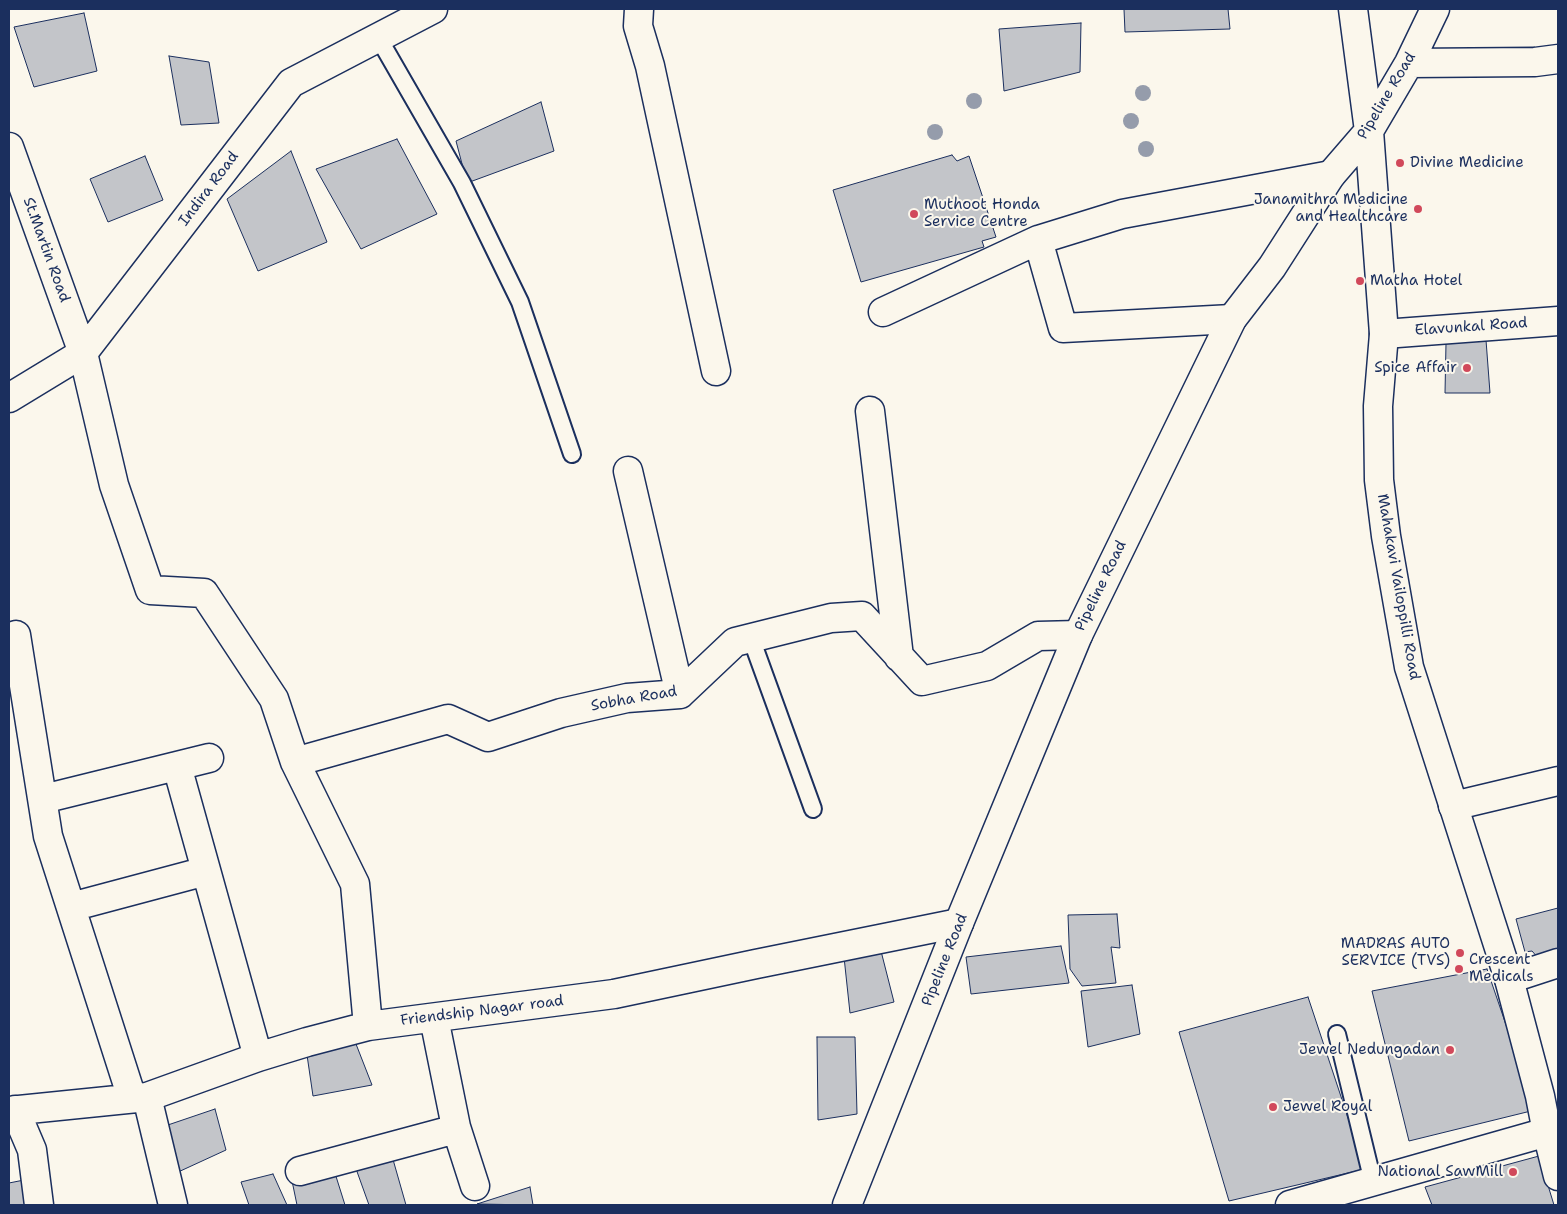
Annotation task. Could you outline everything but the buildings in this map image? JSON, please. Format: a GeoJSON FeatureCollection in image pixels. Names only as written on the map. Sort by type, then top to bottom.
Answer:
{"type":"FeatureCollection","features":[{"type":"Feature","properties":{"kind":"street","name":"Indira Road"},"geometry":{"type":"LineString","coordinates":[[9,398],[83,353],[290,83],[433,9]]}},
{"type":"Feature","properties":{"kind":"street"},"geometry":{"type":"LineString","coordinates":[[639,9],[638,26],[650,66],[716,371]]}},
{"type":"Feature","properties":{"kind":"street","name":"Mahakavi Vailoppilli Road"},"geometry":{"type":"LineString","coordinates":[[1354,9],[1369,131],[1384,334],[1378,406],[1379,480],[1386,536],[1408,667],[1509,979],[1540,1096],[1558,1176]]}},
{"type":"Feature","properties":{"kind":"street","name":"Pipeline Road"},"geometry":{"type":"LineString","coordinates":[[847,1205],[959,923],[1078,635],[1232,318],[1272,267],[1331,175],[1369,131],[1408,63],[1435,9]]}},
{"type":"Feature","properties":{"kind":"street"},"geometry":{"type":"LineString","coordinates":[[1408,63],[1535,62],[1558,59]]}},
{"type":"Feature","properties":{"kind":"street","name":"St.Martin Road"},"geometry":{"type":"LineString","coordinates":[[9,147],[83,353],[114,485],[150,590],[204,593],[274,699],[295,762]]}},
{"type":"Feature","properties":{"kind":"street"},"geometry":{"type":"LineString","coordinates":[[882,312],[1038,240],[1122,214],[1331,175]]}},
{"type":"Feature","properties":{"kind":"street"},"geometry":{"type":"LineString","coordinates":[[1038,240],[1063,328],[1232,318]]}},
{"type":"Feature","properties":{"kind":"street","name":"Elavunkal Road"},"geometry":{"type":"LineString","coordinates":[[1384,334],[1558,321]]}},
{"type":"Feature","properties":{"kind":"street"},"geometry":{"type":"LineString","coordinates":[[870,411],[899,657]]}},
{"type":"Feature","properties":{"kind":"street"},"geometry":{"type":"LineString","coordinates":[[628,471],[680,694]]}},
{"type":"Feature","properties":{"kind":"street","name":"Sobha Road"},"geometry":{"type":"LineString","coordinates":[[295,762],[448,719],[488,737],[561,713],[627,698],[680,694],[735,642],[831,618],[862,616],[922,681],[987,666],[1038,636],[1078,635]]}},
{"type":"Feature","properties":{"kind":"street"},"geometry":{"type":"LineString","coordinates":[[16,635],[48,836],[71,908],[139,1097],[172,1205]]}},
{"type":"Feature","properties":{"kind":"street"},"geometry":{"type":"LineString","coordinates":[[42,799],[209,758]]}},
{"type":"Feature","properties":{"kind":"street"},"geometry":{"type":"LineString","coordinates":[[295,762],[355,884],[368,1026]]}},
{"type":"Feature","properties":{"kind":"street"},"geometry":{"type":"LineString","coordinates":[[177,766],[258,1057]]}},
{"type":"Feature","properties":{"kind":"street"},"geometry":{"type":"LineString","coordinates":[[1453,806],[1558,781]]}},
{"type":"Feature","properties":{"kind":"street"},"geometry":{"type":"LineString","coordinates":[[71,908],[206,871]]}},
{"type":"Feature","properties":{"kind":"street","name":"Friendship Nagar road"},"geometry":{"type":"LineString","coordinates":[[12,1110],[139,1097],[258,1057],[368,1026],[614,994],[959,923]]}},
{"type":"Feature","properties":{"kind":"street"},"geometry":{"type":"LineString","coordinates":[[1509,979],[1558,963]]}},
{"type":"Feature","properties":{"kind":"street"},"geometry":{"type":"LineString","coordinates":[[434,1018],[456,1129],[475,1186]]}},
{"type":"Feature","properties":{"kind":"street"},"geometry":{"type":"LineString","coordinates":[[12,1110],[32,1150],[38,1205]]}},
{"type":"Feature","properties":{"kind":"street"},"geometry":{"type":"LineString","coordinates":[[300,1171],[456,1129]]}},
{"type":"Feature","properties":{"kind":"street"},"geometry":{"type":"LineString","coordinates":[[1290,1205],[1547,1132]]}},
{"type":"Feature","properties":{"kind":"lane"},"geometry":{"type":"LineString","coordinates":[[378,37],[462,183],[520,302],[572,454]]}},
{"type":"Feature","properties":{"kind":"lane"},"geometry":{"type":"LineString","coordinates":[[751,638],[813,809]]}},
{"type":"Feature","properties":{"kind":"lane"},"geometry":{"type":"LineString","coordinates":[[1337,1034],[1374,1182]]}},
{"type":"Feature","properties":{"kind":"place","name":"Divine Medicine"},"geometry":{"type":"Point","coordinates":[1400,163]}},
{"type":"Feature","properties":{"kind":"place","name":"Janamithra Medicine and Healthcare"},"geometry":{"type":"Point","coordinates":[1418,209]}},
{"type":"Feature","properties":{"kind":"place","name":"Muthoot Honda Service Centre"},"geometry":{"type":"Point","coordinates":[914,214]}},
{"type":"Feature","properties":{"kind":"place","name":"Matha Hotel"},"geometry":{"type":"Point","coordinates":[1360,281]}},
{"type":"Feature","properties":{"kind":"place","name":"Spice Affair"},"geometry":{"type":"Point","coordinates":[1467,368]}},
{"type":"Feature","properties":{"kind":"place","name":"MADRAS AUTO SERVICE (TVS)"},"geometry":{"type":"Point","coordinates":[1460,953]}},
{"type":"Feature","properties":{"kind":"place","name":"Crescent Medicals"},"geometry":{"type":"Point","coordinates":[1459,969]}},
{"type":"Feature","properties":{"kind":"place","name":"Jewel Nedungadan"},"geometry":{"type":"Point","coordinates":[1450,1050]}},
{"type":"Feature","properties":{"kind":"place","name":"Jewel Royal"},"geometry":{"type":"Point","coordinates":[1273,1107]}},
{"type":"Feature","properties":{"kind":"place","name":"National SawMill"},"geometry":{"type":"Point","coordinates":[1513,1172]}}]}
